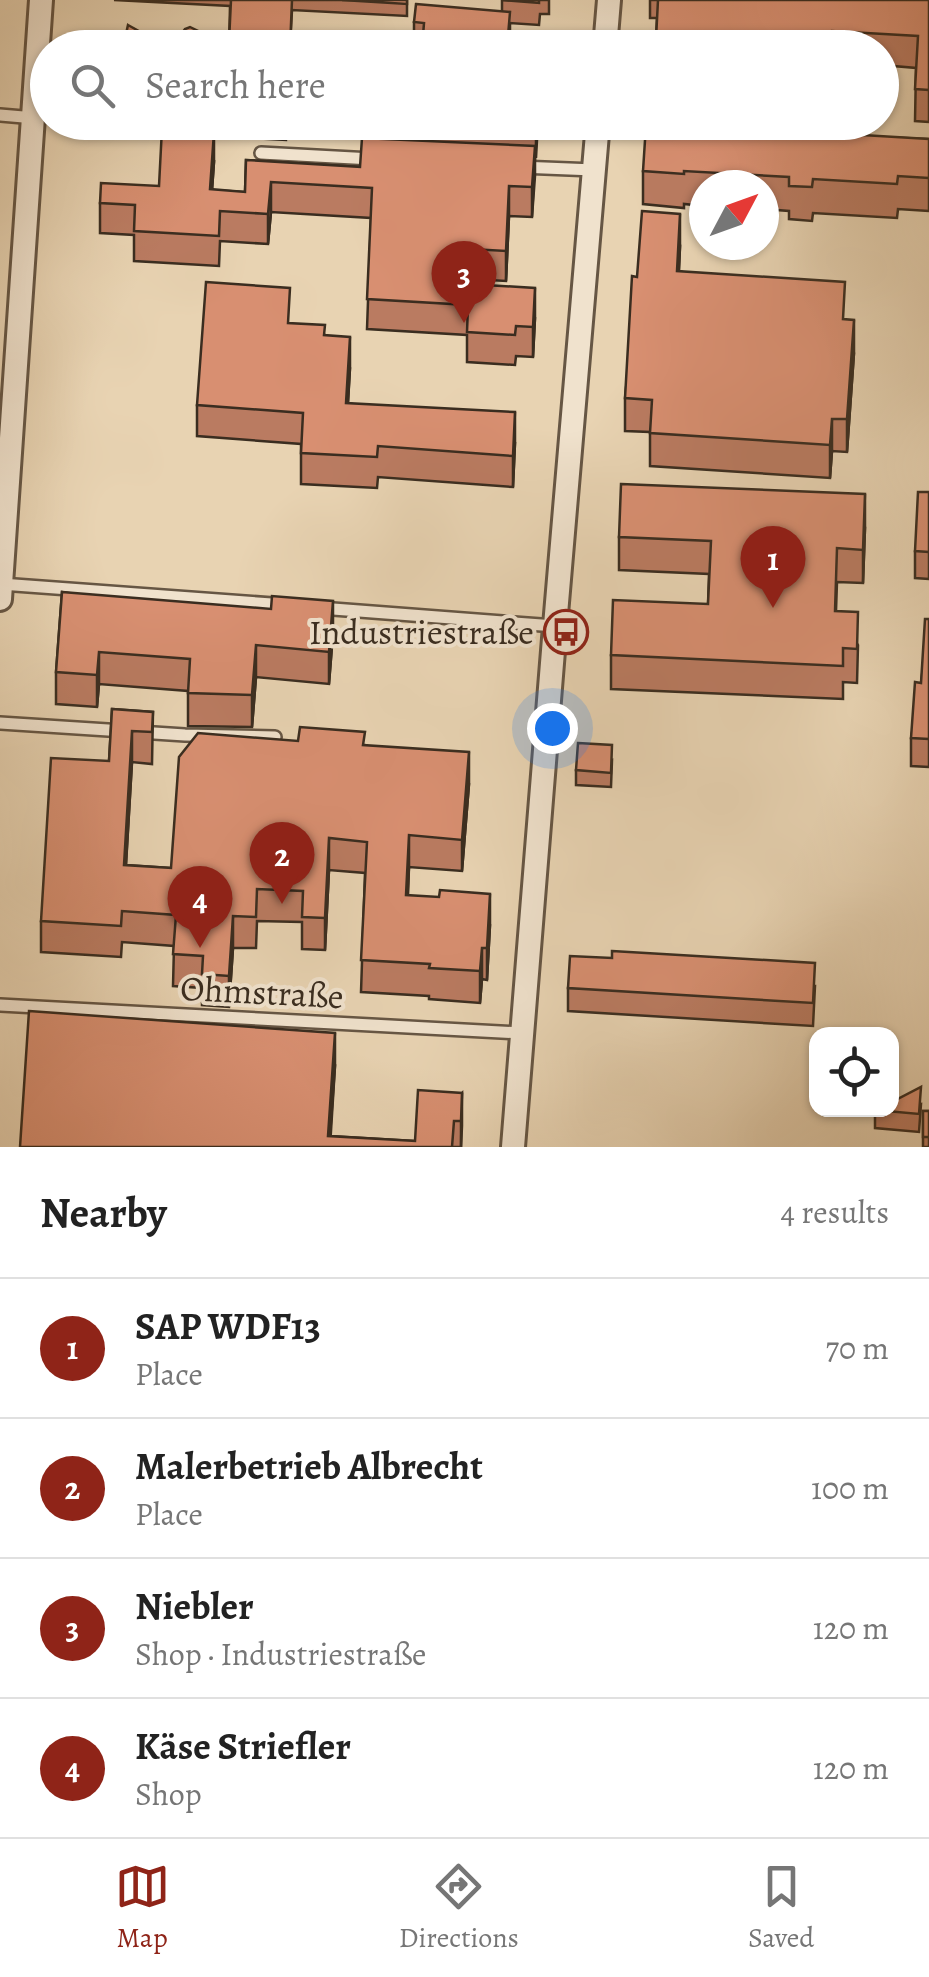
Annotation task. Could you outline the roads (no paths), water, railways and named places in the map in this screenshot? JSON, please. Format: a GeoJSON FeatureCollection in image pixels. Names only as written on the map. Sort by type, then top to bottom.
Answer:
{"type":"FeatureCollection","features":[{"type":"Feature","properties":{"kind":"street"},"geometry":{"type":"LineString","coordinates":[[40,30],[42,0]]}},
{"type":"Feature","properties":{"kind":"street"},"geometry":{"type":"LineString","coordinates":[[606,30],[609,0]]}},
{"type":"Feature","properties":{"kind":"street"},"geometry":{"type":"LineString","coordinates":[[0,599],[32,140]]}},
{"type":"Feature","properties":{"kind":"street"},"geometry":{"type":"LineString","coordinates":[[513,1147],[596,140]]}},
{"type":"Feature","properties":{"kind":"lane"},"geometry":{"type":"LineString","coordinates":[[0,115],[30,118]]}},
{"type":"Feature","properties":{"kind":"lane"},"geometry":{"type":"LineString","coordinates":[[261,153],[395,160]]}},
{"type":"Feature","properties":{"kind":"lane"},"geometry":{"type":"LineString","coordinates":[[505,166],[594,170]]}},
{"type":"Feature","properties":{"kind":"lane"},"geometry":{"type":"LineString","coordinates":[[1,584],[554,626]]}},
{"type":"Feature","properties":{"kind":"lane"},"geometry":{"type":"LineString","coordinates":[[0,723],[275,737]]}},
{"type":"Feature","properties":{"kind":"lane","name":"Ohmstraße"},"geometry":{"type":"LineString","coordinates":[[0,1005],[521,1033]]}},
{"type":"Feature","properties":{"kind":"place","name":"Niebler"},"geometry":{"type":"Point","coordinates":[464,323]}},
{"type":"Feature","properties":{"kind":"place","name":"SAP WDF13"},"geometry":{"type":"Point","coordinates":[773,608]}},
{"type":"Feature","properties":{"kind":"place","name":"Industriestraße"},"geometry":{"type":"Point","coordinates":[566,632]}},
{"type":"Feature","properties":{"kind":"place","name":"Malerbetrieb Albrecht"},"geometry":{"type":"Point","coordinates":[282,904]}},
{"type":"Feature","properties":{"kind":"place","name":"Käse Striefler"},"geometry":{"type":"Point","coordinates":[200,948]}}]}
